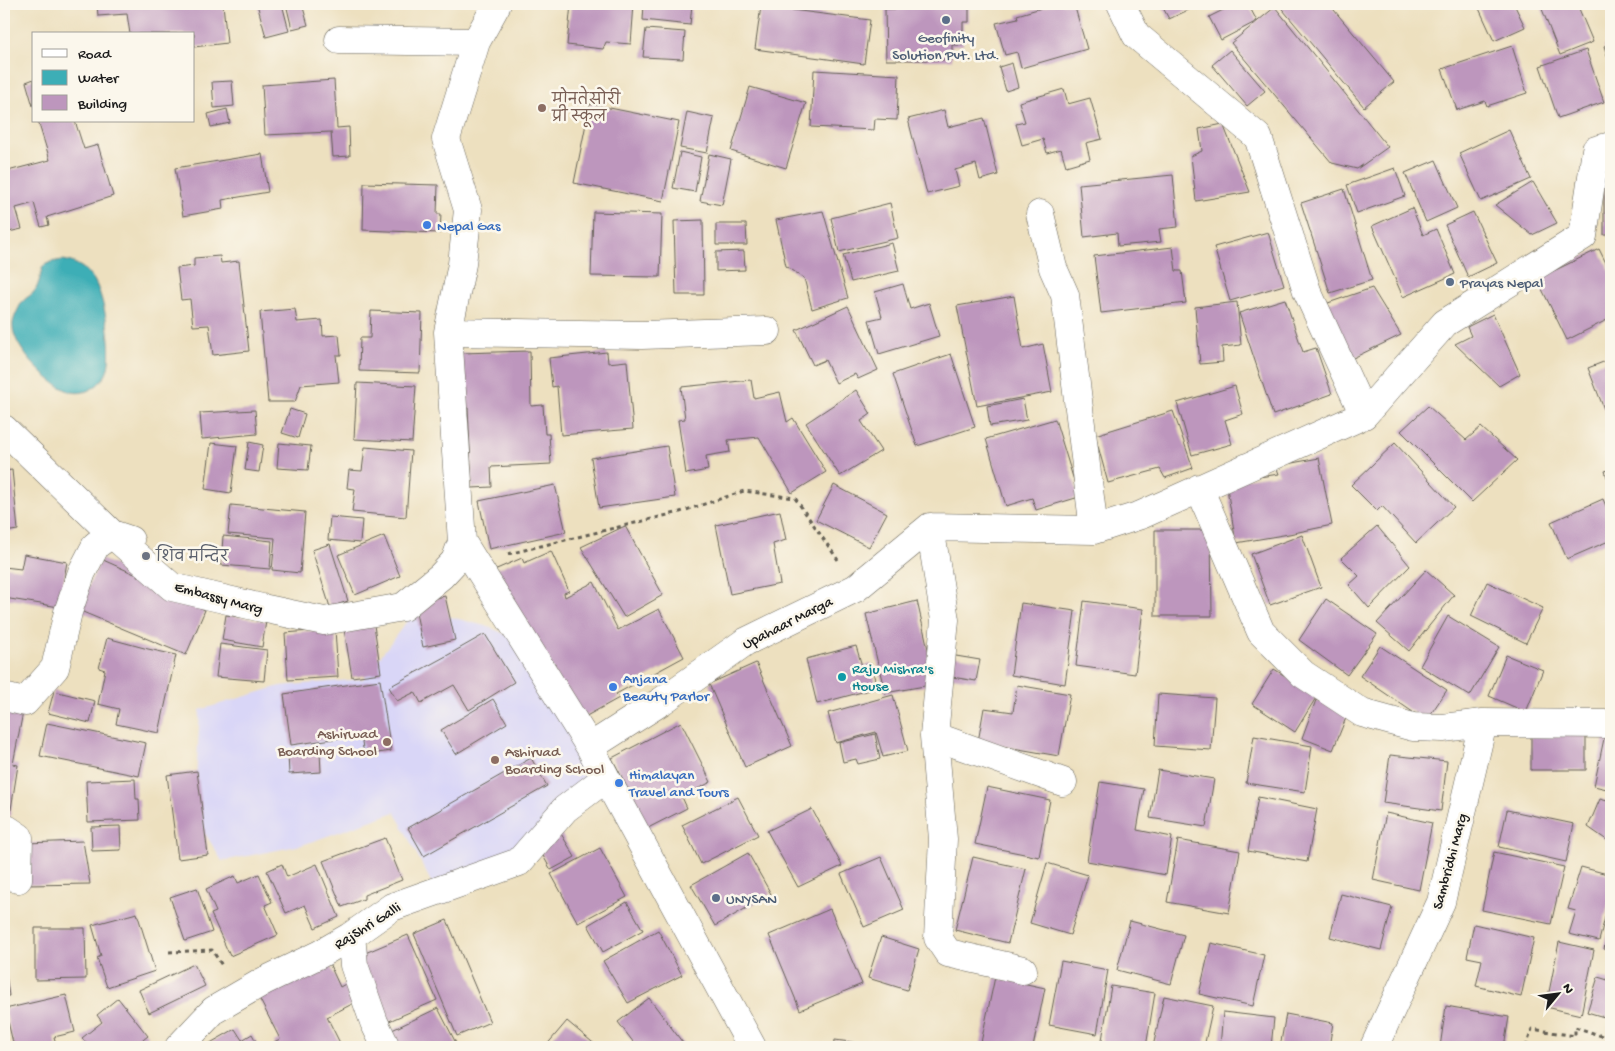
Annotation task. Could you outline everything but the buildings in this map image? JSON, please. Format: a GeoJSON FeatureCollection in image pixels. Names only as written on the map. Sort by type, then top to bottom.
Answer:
{"type":"FeatureCollection","features":[{"type":"Feature","properties":{"kind":"street"},"geometry":{"type":"LineString","coordinates":[[498,4],[476,42],[446,139],[468,210],[462,264],[448,332],[462,542],[590,747],[752,1047]]}},
{"type":"Feature","properties":{"kind":"street"},"geometry":{"type":"LineString","coordinates":[[1121,4],[1136,35],[1258,137],[1307,291],[1364,415]]}},
{"type":"Feature","properties":{"kind":"street"},"geometry":{"type":"LineString","coordinates":[[339,40],[476,42]]}},
{"type":"Feature","properties":{"kind":"street"},"geometry":{"type":"LineString","coordinates":[[1023,970],[948,953],[938,938],[943,839],[934,736],[946,620],[930,527],[1094,530],[1141,514],[1364,415],[1445,323],[1583,236],[1596,150],[1611,146]]}},
{"type":"Feature","properties":{"kind":"street"},"geometry":{"type":"LineString","coordinates":[[1040,214],[1053,268],[1065,295],[1094,530]]}},
{"type":"Feature","properties":{"kind":"street"},"geometry":{"type":"LineString","coordinates":[[448,332],[642,335],[767,331]]}},
{"type":"Feature","properties":{"kind":"street","name":"Embassy Marg"},"geometry":{"type":"LineString","coordinates":[[4,430],[123,538],[172,587],[324,621],[403,607],[441,576],[455,561],[462,542]]}},
{"type":"Feature","properties":{"kind":"street"},"geometry":{"type":"LineString","coordinates":[[1199,488],[1261,632],[1303,674],[1362,713],[1413,727],[1442,728],[1483,723],[1611,724]]}},
{"type":"Feature","properties":{"kind":"street","name":"Upahaar Marga"},"geometry":{"type":"LineString","coordinates":[[590,747],[662,701],[745,642],[856,588],[930,527]]}},
{"type":"Feature","properties":{"kind":"street"},"geometry":{"type":"LineString","coordinates":[[4,697],[25,702],[55,668],[68,612],[82,572],[96,544],[123,538]]}},
{"type":"Feature","properties":{"kind":"street","name":"Sambridhi Marg"},"geometry":{"type":"LineString","coordinates":[[1374,1047],[1441,902],[1483,723]]}},
{"type":"Feature","properties":{"kind":"street"},"geometry":{"type":"LineString","coordinates":[[934,736],[1063,782]]}},
{"type":"Feature","properties":{"kind":"street","name":"RajShri Galli"},"geometry":{"type":"LineString","coordinates":[[179,1047],[214,1010],[264,981],[320,954],[351,936],[392,907],[519,862],[565,809],[606,778]]}},
{"type":"Feature","properties":{"kind":"street"},"geometry":{"type":"LineString","coordinates":[[4,829],[19,837],[18,879]]}},
{"type":"Feature","properties":{"kind":"street"},"geometry":{"type":"LineString","coordinates":[[351,936],[354,965],[374,1022],[386,1047]]}},
{"type":"Feature","properties":{"kind":"path"},"geometry":{"type":"LineString","coordinates":[[506,554],[680,512],[744,491],[795,498],[856,588]]}},
{"type":"Feature","properties":{"kind":"path"},"geometry":{"type":"LineString","coordinates":[[1526,1047],[1532,1029],[1575,1036],[1575,1027],[1611,1039]]}},
{"type":"Feature","properties":{"kind":"shaded area","name":"Ashirwad Boarding School"},"geometry":{"type":"Polygon","coordinates":[[[417,608],[489,627],[516,639],[593,773],[500,875],[443,905],[395,812],[302,845],[222,861],[194,815],[200,710],[280,686],[363,679],[417,608]]]}},
{"type":"Feature","properties":{"kind":"water"},"geometry":{"type":"Polygon","coordinates":[[[63,260],[81,267],[94,280],[102,300],[108,328],[109,356],[105,376],[95,387],[77,393],[63,389],[43,374],[18,343],[13,323],[22,302],[36,289],[44,265],[63,260]]]}},
{"type":"Feature","properties":{"kind":"place","name":"Geofinity Solution Pvt. Ltd."},"geometry":{"type":"Point","coordinates":[946,20]}},
{"type":"Feature","properties":{"kind":"place","name":"मोनतेसोरी प्री स्कूल"},"geometry":{"type":"Point","coordinates":[542,108]}},
{"type":"Feature","properties":{"kind":"place","name":"Nepal Gas"},"geometry":{"type":"Point","coordinates":[427,225]}},
{"type":"Feature","properties":{"kind":"place","name":"Prayas Nepal"},"geometry":{"type":"Point","coordinates":[1450,282]}},
{"type":"Feature","properties":{"kind":"place","name":"शिव मन्दिर"},"geometry":{"type":"Point","coordinates":[146,556]}},
{"type":"Feature","properties":{"kind":"place","name":"Raju Mishra's House"},"geometry":{"type":"Point","coordinates":[842,677]}},
{"type":"Feature","properties":{"kind":"place","name":"Anjana Beauty Parlor"},"geometry":{"type":"Point","coordinates":[613,687]}},
{"type":"Feature","properties":{"kind":"place","name":"Ashirwad Boarding School"},"geometry":{"type":"Point","coordinates":[387,742]}},
{"type":"Feature","properties":{"kind":"place","name":"Ashirvad Boarding School"},"geometry":{"type":"Point","coordinates":[495,760]}},
{"type":"Feature","properties":{"kind":"place","name":"Himalayan Travel and Tours"},"geometry":{"type":"Point","coordinates":[619,783]}},
{"type":"Feature","properties":{"kind":"place","name":"UNYSAN"},"geometry":{"type":"Point","coordinates":[716,898]}}]}
